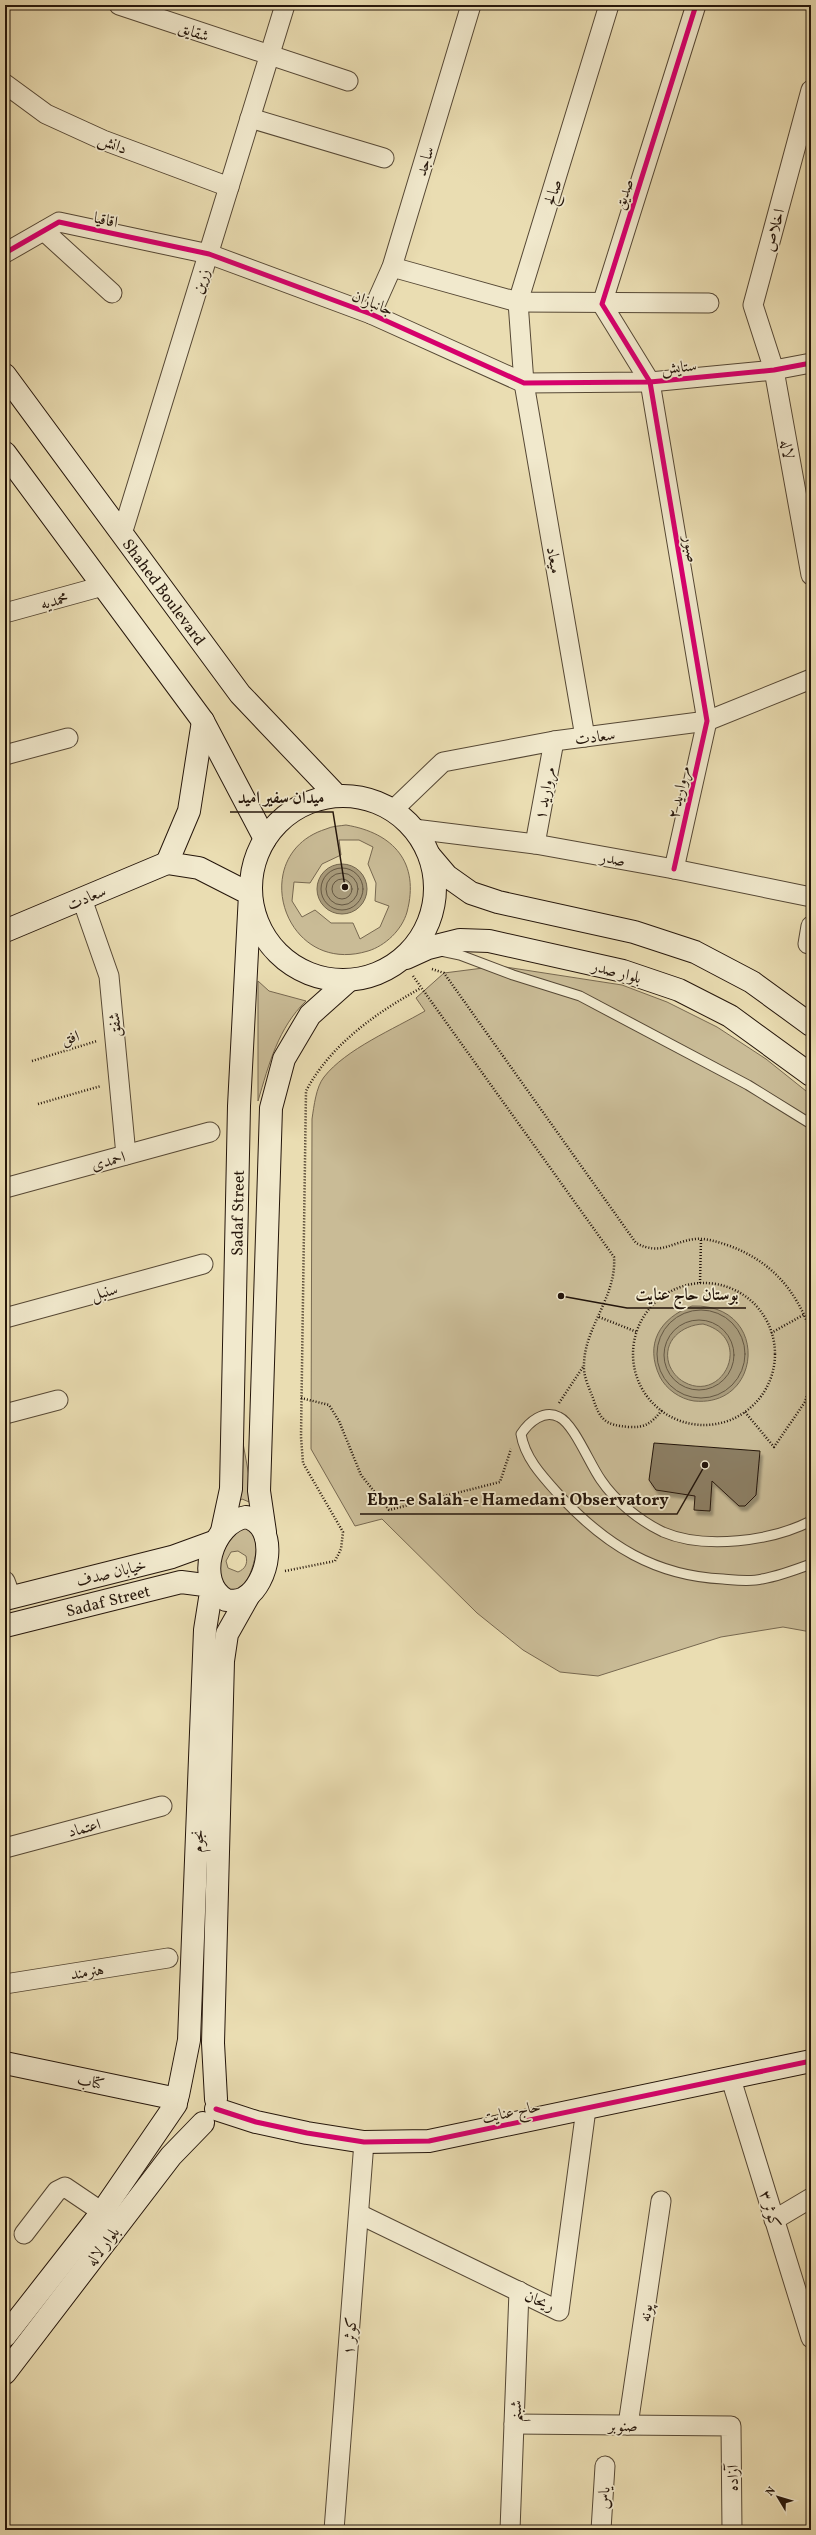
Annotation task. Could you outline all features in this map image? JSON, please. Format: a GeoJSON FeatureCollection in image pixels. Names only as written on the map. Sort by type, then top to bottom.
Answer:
{"type":"FeatureCollection","features":[{"type":"Feature","properties":{"kind":"main road","name":"Shahed Boulevard"},"geometry":{"type":"LineString","coordinates":[[5,375],[240,694],[337,796]]}},
{"type":"Feature","properties":{"kind":"main road"},"geometry":{"type":"LineString","coordinates":[[5,453],[202,721],[265,839]]}},
{"type":"Feature","properties":{"kind":"main road"},"geometry":{"type":"LineString","coordinates":[[202,721],[189,811],[167,863],[199,868],[250,894]]}},
{"type":"Feature","properties":{"kind":"main road"},"geometry":{"type":"LineString","coordinates":[[429,854],[435,882],[432,912],[421,938],[401,960],[376,975],[348,981],[319,978],[293,967],[271,948],[256,923],[250,894],[253,865],[265,839],[284,817],[309,802],[337,796],[366,799],[392,810],[414,829],[429,854],[447,876],[471,893],[498,902],[634,932],[695,952],[752,982],[811,1025]]}},
{"type":"Feature","properties":{"kind":"main road","name":"سعادت"},"geometry":{"type":"LineString","coordinates":[[5,931],[167,863]]}},
{"type":"Feature","properties":{"kind":"main road","name":"Sadaf Street"},"geometry":{"type":"LineString","coordinates":[[219,1536],[231,1489],[239,1106],[250,894]]}},
{"type":"Feature","properties":{"kind":"main road","name":"بلوار صدر"},"geometry":{"type":"LineString","coordinates":[[401,960],[428,948],[460,940],[489,941],[623,971],[679,990],[730,1016],[811,1075]]}},
{"type":"Feature","properties":{"kind":"main road","name":"Sadaf Street"},"geometry":{"type":"LineString","coordinates":[[265,1532],[259,1491],[271,1108],[284,1059],[310,1015],[348,981]]}},
{"type":"Feature","properties":{"kind":"main road"},"geometry":{"type":"LineString","coordinates":[[246,1517],[256,1521],[265,1532],[268,1550],[261,1576],[249,1595],[243,1599],[226,1600],[215,1593],[212,1586],[210,1562],[219,1536],[232,1521],[246,1517]]}},
{"type":"Feature","properties":{"kind":"main road","name":"خیابان صدف"},"geometry":{"type":"LineString","coordinates":[[7,1592],[172,1557],[219,1536]]}},
{"type":"Feature","properties":{"kind":"main road","name":"Sadaf Street"},"geometry":{"type":"LineString","coordinates":[[5,1626],[181,1582],[212,1586]]}},
{"type":"Feature","properties":{"kind":"main road","name":"نجوم"},"geometry":{"type":"LineString","coordinates":[[177,2100],[189,2040],[205,1630],[212,1586]]}},
{"type":"Feature","properties":{"kind":"main road","name":"نجوم"},"geometry":{"type":"LineString","coordinates":[[212,2111],[223,1661],[227,1634],[249,1595]]}},
{"type":"Feature","properties":{"kind":"main road","name":"حاج عنایت"},"geometry":{"type":"LineString","coordinates":[[212,2111],[270,2125],[364,2142],[429,2141],[731,2079],[811,2061]]}},
{"type":"Feature","properties":{"kind":"main road","name":"کتاب"},"geometry":{"type":"LineString","coordinates":[[5,2063],[177,2100]]}},
{"type":"Feature","properties":{"kind":"main road"},"geometry":{"type":"LineString","coordinates":[[195,2084],[208,2088],[212,2111],[197,2125],[184,2121],[180,2116],[177,2100],[188,2086],[195,2084]]}},
{"type":"Feature","properties":{"kind":"main road","name":"بلوار لاله"},"geometry":{"type":"LineString","coordinates":[[5,2336],[102,2212],[177,2100]]}},
{"type":"Feature","properties":{"kind":"main road","name":"بلوار لاله"},"geometry":{"type":"LineString","coordinates":[[5,2373],[171,2156],[212,2111]]}},
{"type":"Feature","properties":{"kind":"street","name":"شقایق"},"geometry":{"type":"LineString","coordinates":[[119,5],[348,81]]}},
{"type":"Feature","properties":{"kind":"street","name":"زرین"},"geometry":{"type":"LineString","coordinates":[[122,534],[285,5]]}},
{"type":"Feature","properties":{"kind":"street","name":"ساجد"},"geometry":{"type":"LineString","coordinates":[[371,314],[392,267],[472,5]]}},
{"type":"Feature","properties":{"kind":"street","name":"صالح"},"geometry":{"type":"LineString","coordinates":[[524,383],[518,302],[609,5]]}},
{"type":"Feature","properties":{"kind":"street","name":"صدیق"},"geometry":{"type":"LineString","coordinates":[[602,304],[696,5]]}},
{"type":"Feature","properties":{"kind":"street","name":"دانش"},"geometry":{"type":"LineString","coordinates":[[5,84],[46,114],[96,136],[229,187]]}},
{"type":"Feature","properties":{"kind":"street","name":"اخلاص"},"geometry":{"type":"LineString","coordinates":[[774,370],[753,305],[811,90]]}},
{"type":"Feature","properties":{"kind":"street"},"geometry":{"type":"LineString","coordinates":[[250,118],[384,158]]}},
{"type":"Feature","properties":{"kind":"street","name":"اقاقیا"},"geometry":{"type":"LineString","coordinates":[[5,253],[59,222],[208,254]]}},
{"type":"Feature","properties":{"kind":"street"},"geometry":{"type":"LineString","coordinates":[[44,231],[112,293]]}},
{"type":"Feature","properties":{"kind":"street","name":"جانبازان"},"geometry":{"type":"LineString","coordinates":[[208,254],[371,314],[524,383]]}},
{"type":"Feature","properties":{"kind":"street"},"geometry":{"type":"LineString","coordinates":[[392,267],[518,302],[602,304],[709,303]]}},
{"type":"Feature","properties":{"kind":"street"},"geometry":{"type":"LineString","coordinates":[[602,304],[650,382]]}},
{"type":"Feature","properties":{"kind":"street","name":"ستایش"},"geometry":{"type":"LineString","coordinates":[[524,383],[650,382],[774,370],[811,363]]}},
{"type":"Feature","properties":{"kind":"street","name":"لاله"},"geometry":{"type":"LineString","coordinates":[[774,370],[811,575]]}},
{"type":"Feature","properties":{"kind":"street","name":"صبور"},"geometry":{"type":"LineString","coordinates":[[650,382],[707,721]]}},
{"type":"Feature","properties":{"kind":"street","name":"میعاد"},"geometry":{"type":"LineString","coordinates":[[524,383],[585,737]]}},
{"type":"Feature","properties":{"kind":"street","name":"محمدیه"},"geometry":{"type":"LineString","coordinates":[[5,613],[103,586]]}},
{"type":"Feature","properties":{"kind":"street","name":"سعادت"},"geometry":{"type":"LineString","coordinates":[[392,810],[443,762],[554,741],[707,721],[811,679]]}},
{"type":"Feature","properties":{"kind":"street","name":"مروارید ۲"},"geometry":{"type":"LineString","coordinates":[[674,869],[707,721]]}},
{"type":"Feature","properties":{"kind":"street"},"geometry":{"type":"LineString","coordinates":[[5,755],[68,738]]}},
{"type":"Feature","properties":{"kind":"street","name":"مروارید ۱"},"geometry":{"type":"LineString","coordinates":[[535,844],[554,741]]}},
{"type":"Feature","properties":{"kind":"street","name":"صدر"},"geometry":{"type":"LineString","coordinates":[[414,829],[535,844],[674,869],[811,897]]}},
{"type":"Feature","properties":{"kind":"street","name":"شفق"},"geometry":{"type":"LineString","coordinates":[[82,899],[110,976],[126,1155]]}},
{"type":"Feature","properties":{"kind":"street","name":"احمدی"},"geometry":{"type":"LineString","coordinates":[[5,1188],[210,1132]]}},
{"type":"Feature","properties":{"kind":"street","name":"سنبل"},"geometry":{"type":"LineString","coordinates":[[5,1318],[203,1264]]}},
{"type":"Feature","properties":{"kind":"street"},"geometry":{"type":"LineString","coordinates":[[5,1414],[58,1400]]}},
{"type":"Feature","properties":{"kind":"street","name":"اعتماد"},"geometry":{"type":"LineString","coordinates":[[5,1848],[162,1806]]}},
{"type":"Feature","properties":{"kind":"street","name":"هنرمند"},"geometry":{"type":"LineString","coordinates":[[5,1984],[168,1958]]}},
{"type":"Feature","properties":{"kind":"street","name":"کوثر ۳"},"geometry":{"type":"LineString","coordinates":[[731,2079],[811,2337]]}},
{"type":"Feature","properties":{"kind":"street","name":"ریحان"},"geometry":{"type":"LineString","coordinates":[[360,2214],[559,2311],[586,2109]]}},
{"type":"Feature","properties":{"kind":"street","name":"کوثر ۱"},"geometry":{"type":"LineString","coordinates":[[334,2530],[360,2214],[364,2142]]}},
{"type":"Feature","properties":{"kind":"street"},"geometry":{"type":"LineString","coordinates":[[24,2234],[57,2191],[65,2187],[102,2212]]}},
{"type":"Feature","properties":{"kind":"street"},"geometry":{"type":"LineString","coordinates":[[774,2220],[811,2198]]}},
{"type":"Feature","properties":{"kind":"street","name":"پونه"},"geometry":{"type":"LineString","coordinates":[[628,2425],[661,2202]]}},
{"type":"Feature","properties":{"kind":"street","name":"شبنم"},"geometry":{"type":"LineString","coordinates":[[510,2530],[519,2291]]}},
{"type":"Feature","properties":{"kind":"street","name":"صنوبر"},"geometry":{"type":"LineString","coordinates":[[514,2424],[731,2426]]}},
{"type":"Feature","properties":{"kind":"street","name":"آزاده"},"geometry":{"type":"LineString","coordinates":[[731,2426],[732,2530]]}},
{"type":"Feature","properties":{"kind":"street","name":"یاس"},"geometry":{"type":"LineString","coordinates":[[601,2530],[605,2466]]}},
{"type":"Feature","properties":{"kind":"lane"},"geometry":{"type":"LineString","coordinates":[[428,948],[460,955],[513,975],[580,996],[748,1085],[811,1124]]}},
{"type":"Feature","properties":{"kind":"lane"},"geometry":{"type":"LineString","coordinates":[[811,1521],[792,1531],[771,1537],[712,1541],[687,1538],[664,1532],[622,1504],[601,1481],[568,1425],[560,1417],[551,1415],[537,1417],[528,1424],[521,1434],[523,1446],[539,1473],[574,1512],[610,1541],[656,1567],[700,1578],[760,1580],[811,1564]]}},
{"type":"Feature","properties":{"kind":"path"},"geometry":{"type":"LineString","coordinates":[[401,960],[614,1257],[612,1280],[585,1349],[583,1367],[596,1407],[602,1420],[615,1426],[642,1428],[655,1419],[662,1410]]}},
{"type":"Feature","properties":{"kind":"path"},"geometry":{"type":"LineString","coordinates":[[401,960],[444,973],[636,1243],[645,1248],[657,1250],[683,1242],[701,1239],[728,1246],[764,1262],[786,1285],[805,1314],[811,1332]]}},
{"type":"Feature","properties":{"kind":"path"},"geometry":{"type":"LineString","coordinates":[[261,1576],[335,1561],[340,1548],[343,1532],[303,1463],[301,1398],[306,1091],[316,1073],[360,1027],[392,1003],[421,988]]}},
{"type":"Feature","properties":{"kind":"path"},"geometry":{"type":"LineString","coordinates":[[38,1104],[119,1082]]}},
{"type":"Feature","properties":{"kind":"path"},"geometry":{"type":"LineString","coordinates":[[700,1283],[701,1239]]}},
{"type":"Feature","properties":{"kind":"path"},"geometry":{"type":"LineString","coordinates":[[700,1283],[730,1287],[751,1300],[766,1318],[775,1342],[774,1366],[766,1389],[745,1412],[731,1420],[710,1425],[688,1423],[667,1415],[650,1400],[638,1381],[633,1360],[637,1332],[643,1317],[660,1298],[681,1286],[700,1283]]}},
{"type":"Feature","properties":{"kind":"path"},"geometry":{"type":"LineString","coordinates":[[772,1333],[805,1314]]}},
{"type":"Feature","properties":{"kind":"path"},"geometry":{"type":"LineString","coordinates":[[598,1317],[637,1332]]}},
{"type":"Feature","properties":{"kind":"path"},"geometry":{"type":"LineString","coordinates":[[551,1415],[583,1367]]}},
{"type":"Feature","properties":{"kind":"path"},"geometry":{"type":"LineString","coordinates":[[745,1412],[774,1447],[805,1402],[811,1382]]}},
{"type":"Feature","properties":{"kind":"path"},"geometry":{"type":"LineString","coordinates":[[301,1398],[329,1405],[339,1421],[361,1475],[389,1510],[500,1482],[506,1460],[521,1434]]}},
{"type":"Feature","properties":{"kind":"shaded area"},"geometry":{"type":"Polygon","coordinates":[[[346,825],[363,829],[378,835],[390,843],[399,853],[406,865],[410,879],[410,895],[405,919],[397,931],[386,941],[368,951],[339,954],[314,946],[296,930],[285,909],[282,885],[287,862],[301,842],[328,828],[346,825]],[[339,840],[341,855],[322,864],[310,883],[294,882],[292,901],[302,917],[315,910],[331,923],[353,923],[360,939],[380,927],[389,906],[375,901],[376,883],[368,864],[373,847],[359,840],[339,840]]]}},
{"type":"Feature","properties":{"kind":"shaded area"},"geometry":{"type":"Polygon","coordinates":[[[499,966],[622,985],[667,1002],[717,1027],[766,1059],[811,1095],[811,1632],[783,1627],[721,1637],[598,1676],[560,1672],[523,1650],[477,1613],[382,1519],[355,1526],[311,1449],[312,1119],[319,1086],[324,1077],[345,1057],[371,1040],[425,1011],[416,998],[444,973],[499,966]]]}},
{"type":"Feature","properties":{"kind":"shaded area"},"geometry":{"type":"Polygon","coordinates":[[[258,981],[269,991],[306,1001],[296,1012],[281,1035],[271,1060],[258,1101],[258,981]]]}},
{"type":"Feature","properties":{"kind":"shaded area"},"geometry":{"type":"Polygon","coordinates":[[[243,1443],[254,1504],[242,1499],[235,1504],[243,1443]]]}},
{"type":"Feature","properties":{"kind":"shaded area"},"geometry":{"type":"Polygon","coordinates":[[[247,1527],[258,1537],[253,1567],[249,1577],[237,1590],[229,1589],[219,1581],[221,1557],[232,1533],[247,1527]],[[238,1551],[231,1552],[226,1561],[228,1568],[238,1572],[240,1571],[246,1564],[246,1556],[238,1551]]]}},
{"type":"Feature","properties":{"kind":"water"},"geometry":{"type":"Polygon","coordinates":[[[337,864],[347,864],[360,871],[367,884],[367,894],[360,907],[347,914],[337,914],[328,910],[321,903],[317,894],[317,884],[321,875],[328,868],[337,864]]]}},
{"type":"Feature","properties":{"kind":"water"},"geometry":{"type":"Polygon","coordinates":[[[692,1306],[717,1310],[735,1321],[745,1337],[748,1355],[744,1373],[734,1389],[717,1399],[694,1401],[679,1396],[666,1386],[655,1365],[655,1343],[658,1334],[671,1318],[692,1306]],[[703,1324],[695,1325],[681,1331],[671,1342],[668,1348],[669,1364],[679,1379],[698,1386],[711,1384],[721,1377],[728,1366],[730,1354],[727,1342],[719,1331],[703,1324]]]}},
{"type":"Feature","properties":{"kind":"building"},"geometry":{"type":"Polygon","coordinates":[[[654,1443],[760,1451],[756,1495],[745,1506],[739,1506],[712,1481],[710,1511],[694,1510],[695,1496],[656,1490],[649,1480],[654,1443]]]}},
{"type":"Feature","properties":{"kind":"cycle path"},"geometry":{"type":"LineString","coordinates":[[674,869],[707,721],[650,382],[602,304],[696,5]]}},
{"type":"Feature","properties":{"kind":"cycle path"},"geometry":{"type":"LineString","coordinates":[[5,253],[59,222],[209,254],[371,314],[524,383],[650,382],[774,370],[811,363]]}},
{"type":"Feature","properties":{"kind":"cycle path"},"geometry":{"type":"LineString","coordinates":[[216,2109],[256,2122],[307,2133],[364,2142],[429,2141],[811,2061]]}},
{"type":"Feature","properties":{"kind":"place","name":"میدان سفیر امید"},"geometry":{"type":"Point","coordinates":[345,887]}},
{"type":"Feature","properties":{"kind":"place","name":"بوستان حاج عنایت"},"geometry":{"type":"Point","coordinates":[561,1296]}},
{"type":"Feature","properties":{"kind":"place","name":"Ebn-e Salah-e Hamedani Observatory"},"geometry":{"type":"Point","coordinates":[705,1465]}}]}
